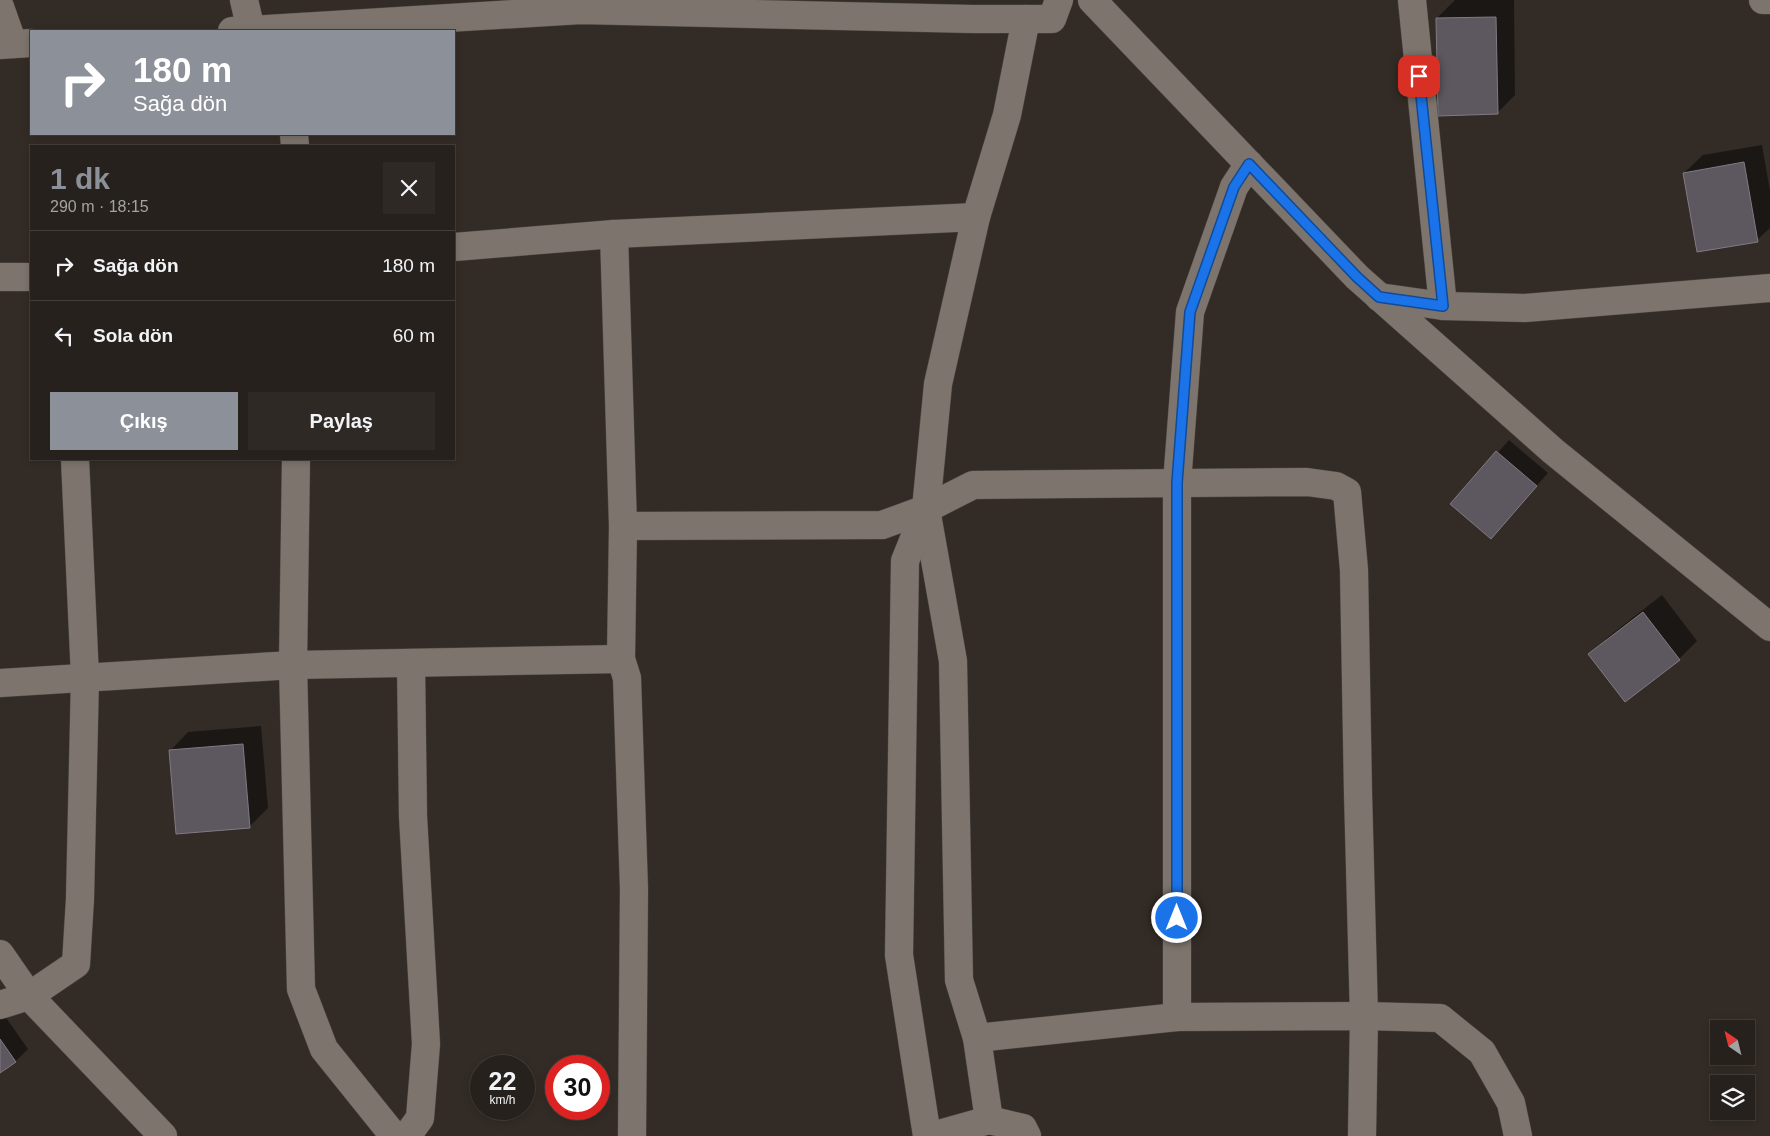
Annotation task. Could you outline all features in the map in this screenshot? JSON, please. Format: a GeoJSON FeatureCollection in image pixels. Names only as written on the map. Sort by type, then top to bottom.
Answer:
{"type":"FeatureCollection","features":[{"type":"Feature","properties":{"kind":"street"},"geometry":{"type":"LineString","coordinates":[[241,30],[244,0]]}},
{"type":"Feature","properties":{"kind":"street"},"geometry":{"type":"LineString","coordinates":[[266,30],[647,0]]}},
{"type":"Feature","properties":{"kind":"street"},"geometry":{"type":"LineString","coordinates":[[580,5],[699,6],[972,19],[1026,19],[1052,18],[1059,0]]}},
{"type":"Feature","properties":{"kind":"street"},"geometry":{"type":"LineString","coordinates":[[1092,0],[1357,277],[1553,451],[1770,628]]}},
{"type":"Feature","properties":{"kind":"street"},"geometry":{"type":"LineString","coordinates":[[1412,0],[1443,306]]}},
{"type":"Feature","properties":{"kind":"street"},"geometry":{"type":"LineString","coordinates":[[1763,0],[1770,0]]}},
{"type":"Feature","properties":{"kind":"street"},"geometry":{"type":"LineString","coordinates":[[0,7],[15,44]]}},
{"type":"Feature","properties":{"kind":"street"},"geometry":{"type":"LineString","coordinates":[[989,1120],[977,1038],[959,980],[953,661],[926,509],[938,384],[976,217],[1007,115],[1026,19]]}},
{"type":"Feature","properties":{"kind":"street"},"geometry":{"type":"LineString","coordinates":[[1177,1017],[1177,483],[1190,312],[1234,187],[1249,164]]}},
{"type":"Feature","properties":{"kind":"street"},"geometry":{"type":"LineString","coordinates":[[455,247],[614,234],[976,217]]}},
{"type":"Feature","properties":{"kind":"street"},"geometry":{"type":"LineString","coordinates":[[614,234],[623,526],[621,659],[627,678],[634,889],[632,1136]]}},
{"type":"Feature","properties":{"kind":"street"},"geometry":{"type":"LineString","coordinates":[[0,277],[30,277]]}},
{"type":"Feature","properties":{"kind":"street"},"geometry":{"type":"LineString","coordinates":[[1379,297],[1443,306],[1525,308],[1770,288]]}},
{"type":"Feature","properties":{"kind":"street"},"geometry":{"type":"LineString","coordinates":[[0,1005],[29,996],[76,964],[80,898],[85,677],[75,460]]}},
{"type":"Feature","properties":{"kind":"street"},"geometry":{"type":"LineString","coordinates":[[296,460],[293,665],[301,989],[324,1049],[394,1136]]}},
{"type":"Feature","properties":{"kind":"street"},"geometry":{"type":"LineString","coordinates":[[623,526],[882,525],[926,509],[973,485],[1307,482],[1336,486],[1347,492],[1354,570],[1364,1016],[1362,1136]]}},
{"type":"Feature","properties":{"kind":"street"},"geometry":{"type":"LineString","coordinates":[[926,509],[905,561],[899,955],[927,1136]]}},
{"type":"Feature","properties":{"kind":"street"},"geometry":{"type":"LineString","coordinates":[[0,683],[293,665],[621,659]]}},
{"type":"Feature","properties":{"kind":"street"},"geometry":{"type":"LineString","coordinates":[[407,1136],[420,1118],[426,1044],[414,816],[411,663]]}},
{"type":"Feature","properties":{"kind":"street"},"geometry":{"type":"LineString","coordinates":[[0,954],[29,996],[163,1136]]}},
{"type":"Feature","properties":{"kind":"street"},"geometry":{"type":"LineString","coordinates":[[977,1038],[1177,1017],[1364,1016],[1440,1018],[1482,1052],[1511,1103],[1518,1136]]}},
{"type":"Feature","properties":{"kind":"street"},"geometry":{"type":"LineString","coordinates":[[932,1136],[989,1120],[1023,1128],[1027,1136]]}},
{"type":"Feature","properties":{"kind":"building"},"geometry":{"type":"Polygon","coordinates":[[[1496,17],[1498,114],[1438,116],[1436,18],[1496,17]]]}},
{"type":"Feature","properties":{"kind":"building"},"geometry":{"type":"Polygon","coordinates":[[[1744,162],[1758,242],[1697,252],[1683,173],[1744,162]]]}},
{"type":"Feature","properties":{"kind":"building"},"geometry":{"type":"Polygon","coordinates":[[[1496,451],[1537,486],[1491,539],[1450,504],[1496,451]]]}},
{"type":"Feature","properties":{"kind":"building"},"geometry":{"type":"Polygon","coordinates":[[[1643,612],[1680,660],[1625,702],[1588,654],[1643,612]]]}},
{"type":"Feature","properties":{"kind":"building"},"geometry":{"type":"Polygon","coordinates":[[[243,744],[250,828],[176,834],[169,750],[243,744]]]}},
{"type":"Feature","properties":{"kind":"building"},"geometry":{"type":"Polygon","coordinates":[[[0,1039],[16,1062],[0,1073],[0,1039]]]}},
{"type":"Feature","properties":{"kind":"route"},"geometry":{"type":"LineString","coordinates":[[1177,918],[1177,483],[1190,312],[1234,187],[1249,164],[1357,277],[1379,297],[1443,306],[1419,76]]}}]}
